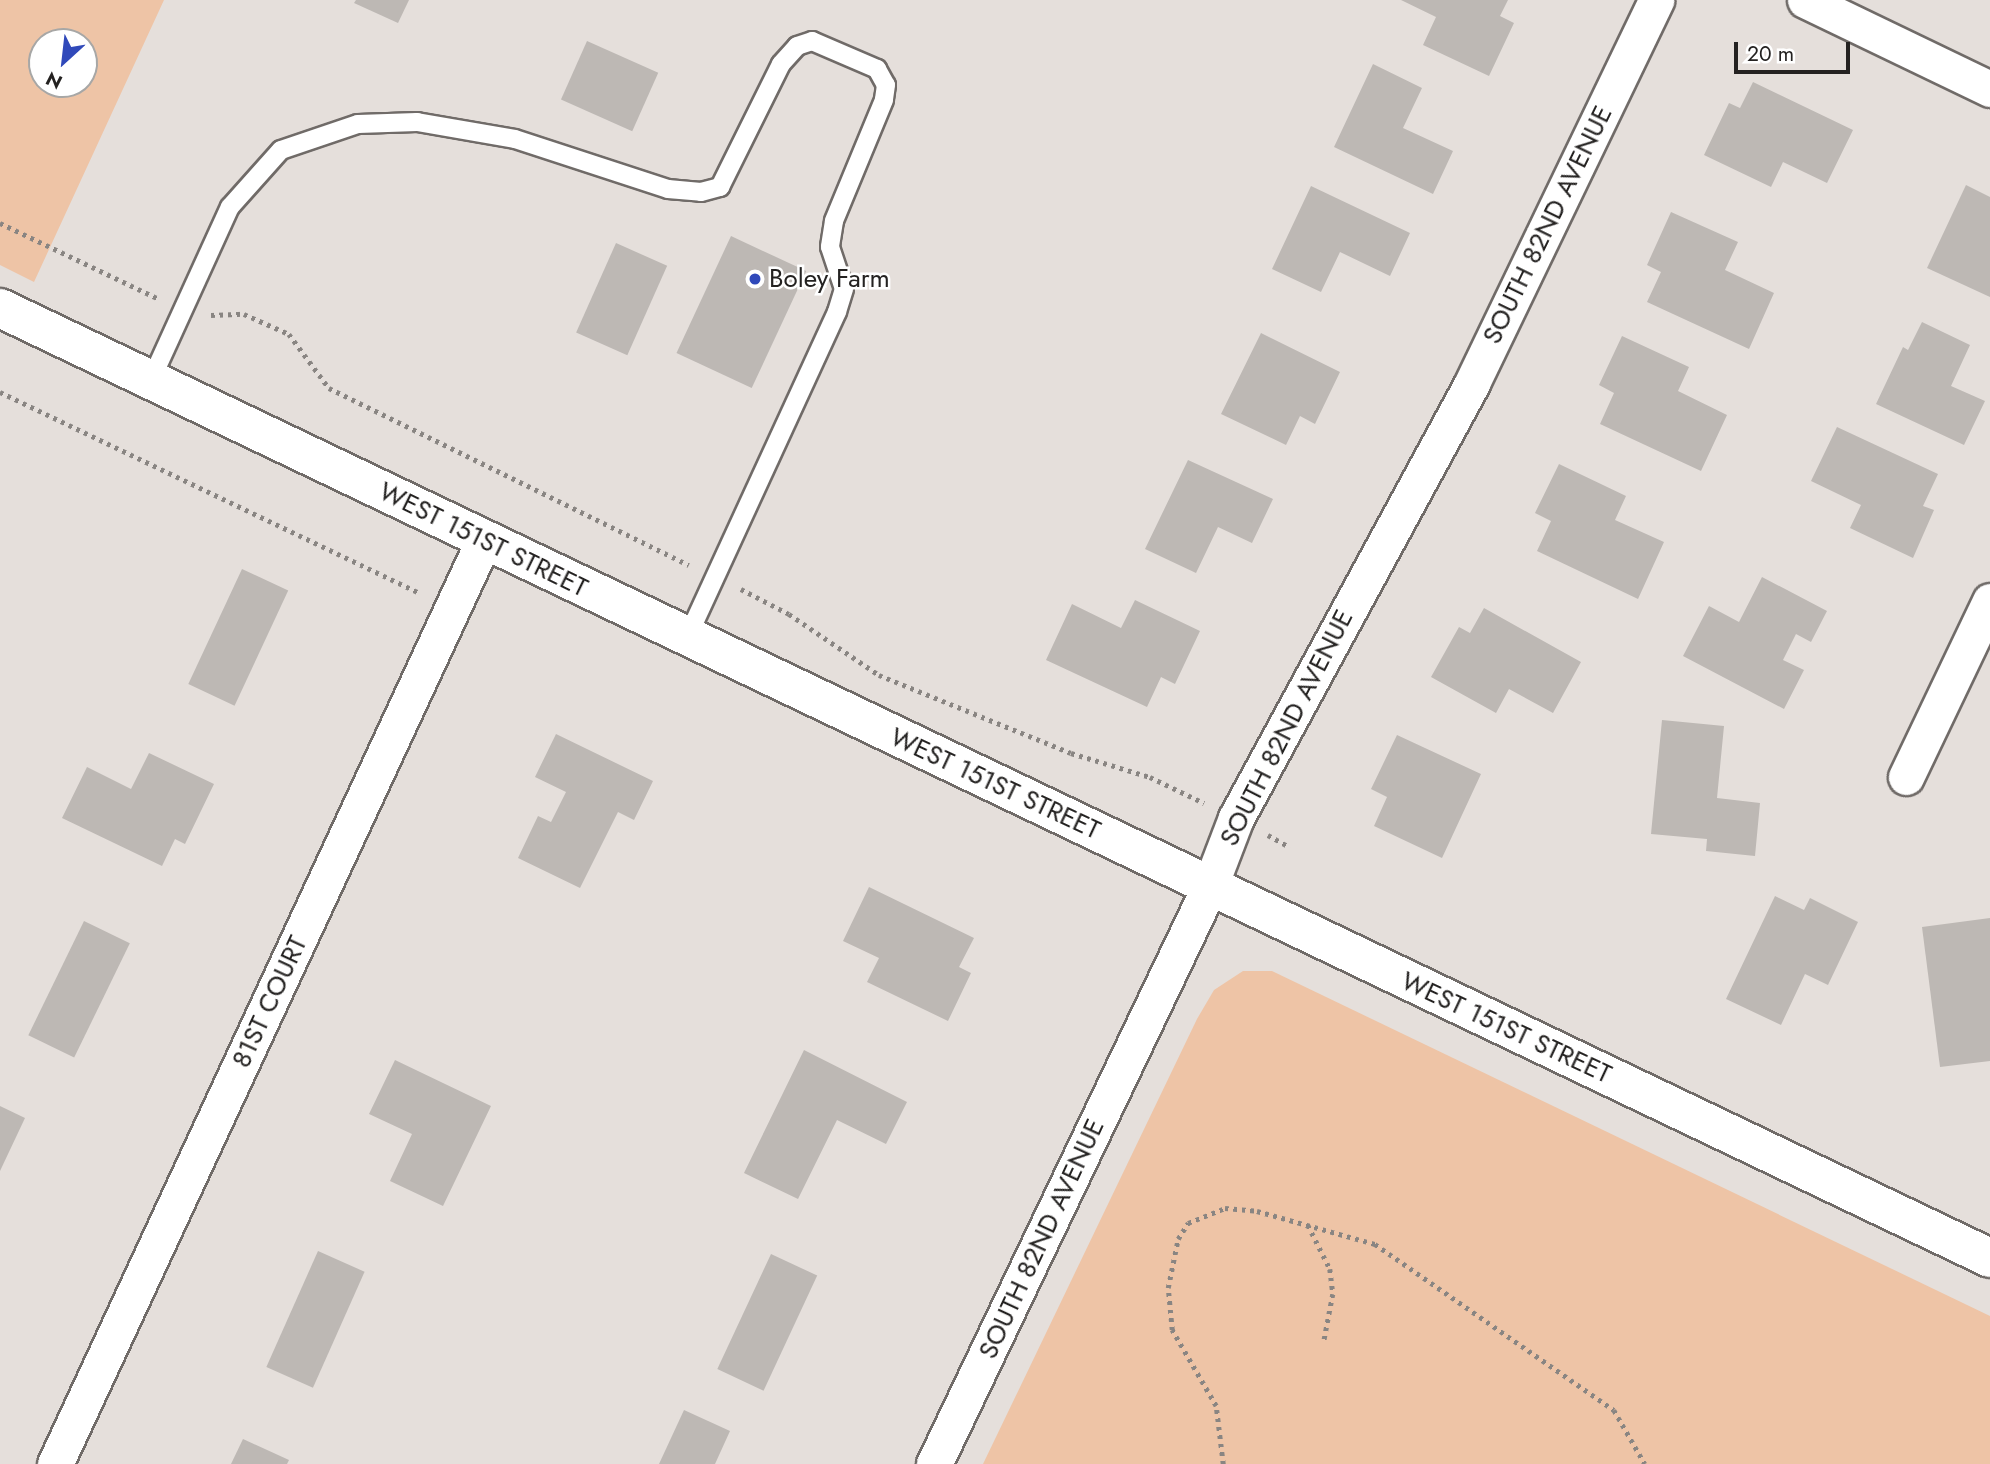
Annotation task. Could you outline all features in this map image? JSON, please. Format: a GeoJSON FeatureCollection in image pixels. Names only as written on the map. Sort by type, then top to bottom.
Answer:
{"type":"FeatureCollection","features":[{"type":"Feature","properties":{"kind":"street","name":"SOUTH 82ND AVENUE"},"geometry":{"type":"LineString","coordinates":[[934,1464],[1210,886],[1236,818],[1472,383],[1656,0]]}},
{"type":"Feature","properties":{"kind":"street"},"geometry":{"type":"LineString","coordinates":[[1805,0],[1990,89]]}},
{"type":"Feature","properties":{"kind":"street","name":"WEST 151ST STREET"},"geometry":{"type":"LineString","coordinates":[[0,308],[1990,1258]]}},
{"type":"Feature","properties":{"kind":"street","name":"81ST COURT"},"geometry":{"type":"LineString","coordinates":[[55,1464],[484,540]]}},
{"type":"Feature","properties":{"kind":"street"},"geometry":{"type":"LineString","coordinates":[[1906,777],[1990,601]]}},
{"type":"Feature","properties":{"kind":"lane"},"geometry":{"type":"LineString","coordinates":[[151,380],[230,207],[248,183],[281,150],[311,137],[358,124],[417,122],[515,139],[668,189],[701,192],[720,187],[781,64],[797,46],[812,41],[877,69],[886,85],[884,100],[834,221],[830,247],[844,289],[837,312],[687,638]]}},
{"type":"Feature","properties":{"kind":"path"},"geometry":{"type":"LineString","coordinates":[[0,223],[199,317],[244,314],[289,334],[329,388],[789,614],[879,675],[1188,795]]}},
{"type":"Feature","properties":{"kind":"path"},"geometry":{"type":"LineString","coordinates":[[0,392],[453,608]]}},
{"type":"Feature","properties":{"kind":"path"},"geometry":{"type":"LineString","coordinates":[[1223,1464],[1216,1406],[1172,1329],[1168,1288],[1178,1239],[1188,1223],[1225,1208],[1307,1224],[1375,1244],[1550,1362],[1614,1410],[1645,1464]]}},
{"type":"Feature","properties":{"kind":"path"},"geometry":{"type":"LineString","coordinates":[[1307,1224],[1330,1269],[1333,1294],[1324,1341]]}},
{"type":"Feature","properties":{"kind":"shaded area"},"geometry":{"type":"Polygon","coordinates":[[[0,0],[164,0],[34,282],[0,265],[0,0]]]}},
{"type":"Feature","properties":{"kind":"shaded area"},"geometry":{"type":"Polygon","coordinates":[[[1243,971],[1272,971],[1990,1316],[1990,1464],[983,1464],[1197,1019],[1214,990],[1243,971]]]}},
{"type":"Feature","properties":{"kind":"building"},"geometry":{"type":"Polygon","coordinates":[[[356,0],[409,0],[398,23],[354,3],[356,0]]]}},
{"type":"Feature","properties":{"kind":"building"},"geometry":{"type":"Polygon","coordinates":[[[1401,0],[1508,0],[1500,16],[1514,23],[1489,76],[1423,45],[1436,17],[1401,0]]]}},
{"type":"Feature","properties":{"kind":"building"},"geometry":{"type":"Polygon","coordinates":[[[587,41],[658,73],[632,131],[561,99],[587,41]]]}},
{"type":"Feature","properties":{"kind":"building"},"geometry":{"type":"Polygon","coordinates":[[[1373,64],[1422,88],[1403,128],[1453,151],[1433,194],[1334,147],[1373,64]]]}},
{"type":"Feature","properties":{"kind":"building"},"geometry":{"type":"Polygon","coordinates":[[[1753,82],[1853,130],[1827,183],[1783,162],[1771,187],[1704,155],[1729,103],[1740,108],[1753,82]]]}},
{"type":"Feature","properties":{"kind":"building"},"geometry":{"type":"Polygon","coordinates":[[[1966,185],[1990,197],[1990,297],[1927,268],[1966,185]]]}},
{"type":"Feature","properties":{"kind":"building"},"geometry":{"type":"Polygon","coordinates":[[[1311,186],[1410,233],[1390,276],[1340,252],[1321,292],[1272,269],[1311,186]]]}},
{"type":"Feature","properties":{"kind":"building"},"geometry":{"type":"Polygon","coordinates":[[[1671,212],[1738,242],[1725,270],[1774,293],[1749,349],[1647,302],[1661,272],[1647,265],[1671,212]]]}},
{"type":"Feature","properties":{"kind":"building"},"geometry":{"type":"Polygon","coordinates":[[[731,236],[806,271],[752,388],[676,353],[731,236]]]}},
{"type":"Feature","properties":{"kind":"building"},"geometry":{"type":"Polygon","coordinates":[[[616,243],[667,266],[627,355],[576,333],[616,243]]]}},
{"type":"Feature","properties":{"kind":"building"},"geometry":{"type":"Polygon","coordinates":[[[1922,322],[1970,345],[1951,386],[1985,401],[1964,445],[1876,404],[1903,347],[1908,350],[1922,322]]]}},
{"type":"Feature","properties":{"kind":"building"},"geometry":{"type":"Polygon","coordinates":[[[1261,333],[1340,372],[1315,424],[1300,416],[1286,445],[1221,414],[1261,333]]]}},
{"type":"Feature","properties":{"kind":"building"},"geometry":{"type":"Polygon","coordinates":[[[1622,336],[1689,367],[1678,391],[1727,415],[1701,471],[1600,424],[1614,393],[1599,385],[1622,336]]]}},
{"type":"Feature","properties":{"kind":"building"},"geometry":{"type":"Polygon","coordinates":[[[1837,427],[1938,474],[1923,506],[1934,510],[1913,558],[1850,528],[1861,505],[1811,481],[1837,427]]]}},
{"type":"Feature","properties":{"kind":"building"},"geometry":{"type":"Polygon","coordinates":[[[1188,460],[1273,499],[1252,543],[1218,527],[1196,573],[1145,549],[1188,460]]]}},
{"type":"Feature","properties":{"kind":"building"},"geometry":{"type":"Polygon","coordinates":[[[1559,464],[1626,496],[1615,520],[1664,542],[1638,599],[1537,551],[1551,521],[1535,513],[1559,464]]]}},
{"type":"Feature","properties":{"kind":"building"},"geometry":{"type":"Polygon","coordinates":[[[242,569],[288,591],[235,706],[188,684],[242,569]]]}},
{"type":"Feature","properties":{"kind":"building"},"geometry":{"type":"Polygon","coordinates":[[[1762,577],[1827,611],[1811,642],[1796,634],[1783,660],[1804,670],[1784,709],[1683,656],[1709,606],[1739,622],[1762,577]]]}},
{"type":"Feature","properties":{"kind":"building"},"geometry":{"type":"Polygon","coordinates":[[[1135,600],[1200,631],[1175,684],[1161,677],[1147,707],[1046,660],[1072,604],[1121,628],[1135,600]]]}},
{"type":"Feature","properties":{"kind":"building"},"geometry":{"type":"Polygon","coordinates":[[[1484,608],[1581,662],[1553,713],[1509,689],[1496,713],[1431,677],[1459,627],[1470,633],[1484,608]]]}},
{"type":"Feature","properties":{"kind":"building"},"geometry":{"type":"Polygon","coordinates":[[[1662,720],[1724,726],[1717,798],[1760,803],[1755,856],[1706,851],[1707,839],[1651,834],[1662,720]]]}},
{"type":"Feature","properties":{"kind":"building"},"geometry":{"type":"Polygon","coordinates":[[[556,734],[653,781],[634,820],[618,812],[580,888],[518,858],[538,816],[551,822],[566,792],[535,777],[556,734]]]}},
{"type":"Feature","properties":{"kind":"building"},"geometry":{"type":"Polygon","coordinates":[[[1397,735],[1481,774],[1442,858],[1374,826],[1387,797],[1371,789],[1397,735]]]}},
{"type":"Feature","properties":{"kind":"building"},"geometry":{"type":"Polygon","coordinates":[[[149,753],[214,784],[185,844],[175,839],[162,866],[62,818],[87,767],[131,789],[149,753]]]}},
{"type":"Feature","properties":{"kind":"building"},"geometry":{"type":"Polygon","coordinates":[[[869,887],[974,938],[959,967],[971,973],[948,1021],[867,982],[879,958],[843,941],[869,887]]]}},
{"type":"Feature","properties":{"kind":"building"},"geometry":{"type":"Polygon","coordinates":[[[1775,896],[1804,910],[1810,898],[1858,922],[1828,985],[1805,974],[1781,1025],[1726,999],[1775,896]]]}},
{"type":"Feature","properties":{"kind":"building"},"geometry":{"type":"Polygon","coordinates":[[[1990,918],[1990,1061],[1940,1067],[1922,927],[1990,918]]]}},
{"type":"Feature","properties":{"kind":"building"},"geometry":{"type":"Polygon","coordinates":[[[84,921],[130,943],[74,1058],[28,1035],[84,921]]]}},
{"type":"Feature","properties":{"kind":"building"},"geometry":{"type":"Polygon","coordinates":[[[804,1050],[907,1102],[886,1144],[837,1120],[798,1199],[744,1173],[804,1050]]]}},
{"type":"Feature","properties":{"kind":"building"},"geometry":{"type":"Polygon","coordinates":[[[395,1060],[491,1106],[443,1206],[390,1181],[412,1134],[369,1114],[395,1060]]]}},
{"type":"Feature","properties":{"kind":"building"},"geometry":{"type":"Polygon","coordinates":[[[0,1106],[25,1118],[0,1171],[0,1106]]]}},
{"type":"Feature","properties":{"kind":"building"},"geometry":{"type":"Polygon","coordinates":[[[318,1251],[365,1272],[313,1388],[266,1367],[318,1251]]]}},
{"type":"Feature","properties":{"kind":"building"},"geometry":{"type":"Polygon","coordinates":[[[771,1254],[817,1276],[764,1391],[717,1369],[771,1254]]]}},
{"type":"Feature","properties":{"kind":"building"},"geometry":{"type":"Polygon","coordinates":[[[684,1410],[730,1431],[715,1464],[659,1464],[684,1410]]]}},
{"type":"Feature","properties":{"kind":"building"},"geometry":{"type":"Polygon","coordinates":[[[243,1439],[289,1460],[287,1464],[231,1464],[243,1439]]]}},
{"type":"Feature","properties":{"kind":"place","name":"Boley Farm"},"geometry":{"type":"Point","coordinates":[755,279]}}]}
